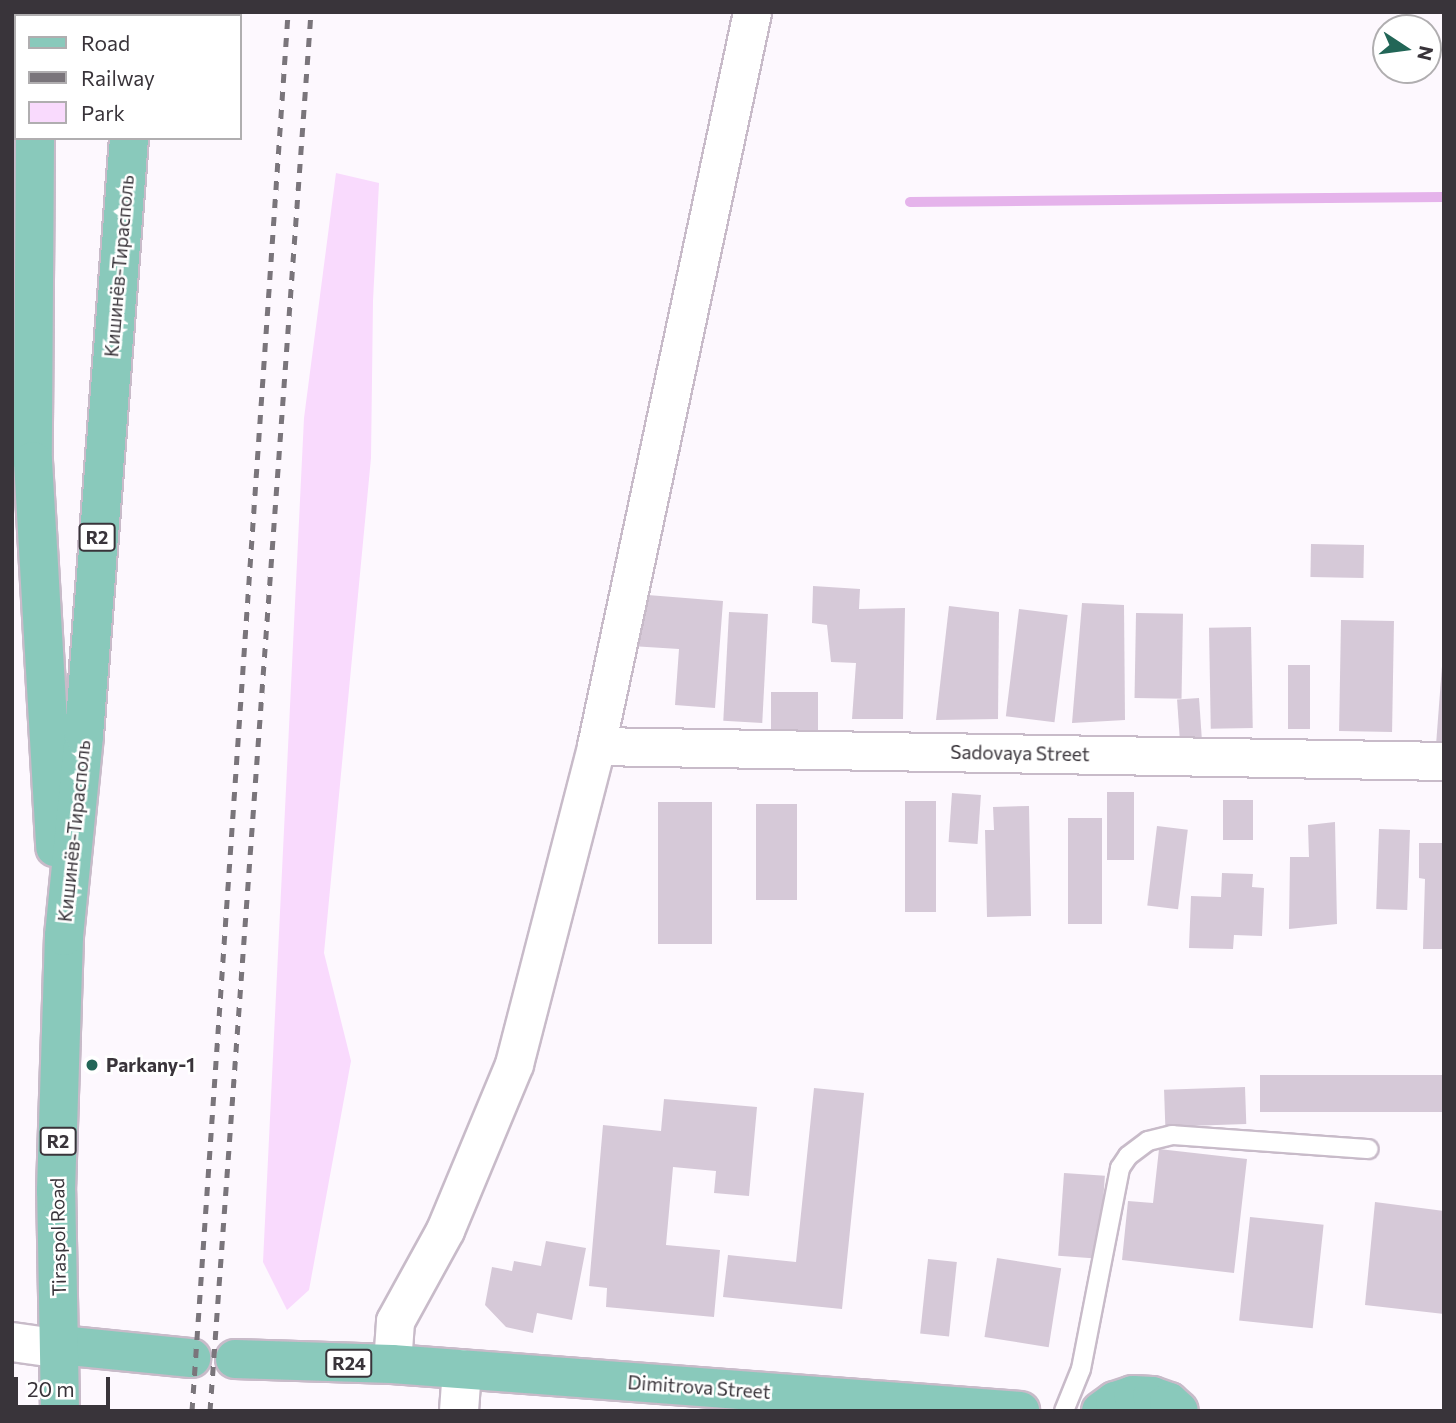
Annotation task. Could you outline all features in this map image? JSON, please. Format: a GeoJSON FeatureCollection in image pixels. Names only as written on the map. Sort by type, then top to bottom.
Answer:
{"type":"FeatureCollection","features":[{"type":"Feature","properties":{"kind":"main road","name":"Кишинёв-Тирасполь"},"geometry":{"type":"LineString","coordinates":[[35,140],[33,461],[49,781],[64,936]]}},
{"type":"Feature","properties":{"kind":"main road","name":"Кишинёв-Тирасполь"},"geometry":{"type":"LineString","coordinates":[[64,936],[84,735],[129,140]]}},
{"type":"Feature","properties":{"kind":"main road","name":"Tiraspol Road"},"geometry":{"type":"LineString","coordinates":[[60,1411],[56,1191],[64,936]]}},
{"type":"Feature","properties":{"kind":"main road"},"geometry":{"type":"LineString","coordinates":[[60,1345],[191,1357]]}},
{"type":"Feature","properties":{"kind":"main road","name":"R24"},"geometry":{"type":"LineString","coordinates":[[235,1359],[462,1369]]}},
{"type":"Feature","properties":{"kind":"main road","name":"Dimitrova Street"},"geometry":{"type":"LineString","coordinates":[[462,1369],[1020,1411]]}},
{"type":"Feature","properties":{"kind":"main road"},"geometry":{"type":"LineString","coordinates":[[1101,1411],[1115,1401],[1133,1395],[1152,1396],[1169,1402],[1180,1411]]}},
{"type":"Feature","properties":{"kind":"street"},"geometry":{"type":"LineString","coordinates":[[392,1364],[395,1321],[444,1230],[514,1063],[596,746],[752,12]]}},
{"type":"Feature","properties":{"kind":"street","name":"Sadovaya Street"},"geometry":{"type":"LineString","coordinates":[[596,746],[1444,761]]}},
{"type":"Feature","properties":{"kind":"street"},"geometry":{"type":"LineString","coordinates":[[12,1342],[48,1347],[60,1345]]}},
{"type":"Feature","properties":{"kind":"street"},"geometry":{"type":"LineString","coordinates":[[459,1411],[462,1369]]}},
{"type":"Feature","properties":{"kind":"lane"},"geometry":{"type":"LineString","coordinates":[[1064,1411],[1080,1369],[1120,1168],[1128,1156],[1149,1141],[1171,1135],[1369,1149]]}},
{"type":"Feature","properties":{"kind":"green space"},"geometry":{"type":"Polygon","coordinates":[[[336,173],[379,183],[373,301],[371,458],[324,953],[351,1061],[309,1290],[287,1310],[263,1262],[304,418],[336,173]]]}},
{"type":"Feature","properties":{"kind":"building"},"geometry":{"type":"Polygon","coordinates":[[[1311,544],[1364,545],[1363,578],[1310,577],[1311,544]]]}},
{"type":"Feature","properties":{"kind":"building"},"geometry":{"type":"Polygon","coordinates":[[[813,586],[860,589],[859,609],[905,608],[903,719],[852,719],[856,663],[831,662],[827,625],[812,623],[813,586]]]}},
{"type":"Feature","properties":{"kind":"building"},"geometry":{"type":"Polygon","coordinates":[[[635,594],[723,601],[715,708],[675,705],[679,649],[631,646],[635,594]]]}},
{"type":"Feature","properties":{"kind":"building"},"geometry":{"type":"Polygon","coordinates":[[[1082,603],[1124,605],[1125,720],[1072,723],[1082,603]]]}},
{"type":"Feature","properties":{"kind":"building"},"geometry":{"type":"Polygon","coordinates":[[[949,606],[999,612],[998,719],[936,720],[949,606]]]}},
{"type":"Feature","properties":{"kind":"building"},"geometry":{"type":"Polygon","coordinates":[[[1019,609],[1068,615],[1054,722],[1006,716],[1019,609]]]}},
{"type":"Feature","properties":{"kind":"building"},"geometry":{"type":"Polygon","coordinates":[[[729,612],[768,614],[762,723],[723,721],[729,612]]]}},
{"type":"Feature","properties":{"kind":"building"},"geometry":{"type":"Polygon","coordinates":[[[1136,613],[1183,614],[1182,699],[1135,698],[1136,613]]]}},
{"type":"Feature","properties":{"kind":"building"},"geometry":{"type":"Polygon","coordinates":[[[1341,620],[1394,621],[1392,732],[1339,731],[1341,620]]]}},
{"type":"Feature","properties":{"kind":"building"},"geometry":{"type":"Polygon","coordinates":[[[1251,627],[1253,728],[1211,729],[1209,628],[1251,627]]]}},
{"type":"Feature","properties":{"kind":"building"},"geometry":{"type":"Polygon","coordinates":[[[1288,665],[1310,665],[1310,729],[1288,729],[1288,665]]]}},
{"type":"Feature","properties":{"kind":"building"},"geometry":{"type":"Polygon","coordinates":[[[1442,666],[1444,745],[1436,745],[1442,666]]]}},
{"type":"Feature","properties":{"kind":"building"},"geometry":{"type":"Polygon","coordinates":[[[771,692],[818,692],[818,733],[771,733],[771,692]]]}},
{"type":"Feature","properties":{"kind":"building"},"geometry":{"type":"Polygon","coordinates":[[[1199,698],[1202,744],[1180,745],[1177,700],[1199,698]]]}},
{"type":"Feature","properties":{"kind":"building"},"geometry":{"type":"Polygon","coordinates":[[[1107,792],[1134,792],[1134,860],[1107,860],[1107,792]]]}},
{"type":"Feature","properties":{"kind":"building"},"geometry":{"type":"Polygon","coordinates":[[[952,793],[981,795],[978,844],[949,842],[952,793]]]}},
{"type":"Feature","properties":{"kind":"building"},"geometry":{"type":"Polygon","coordinates":[[[1223,800],[1253,800],[1253,840],[1223,840],[1223,800]]]}},
{"type":"Feature","properties":{"kind":"building"},"geometry":{"type":"Polygon","coordinates":[[[905,801],[936,801],[936,912],[905,912],[905,801]]]}},
{"type":"Feature","properties":{"kind":"building"},"geometry":{"type":"Polygon","coordinates":[[[658,802],[712,802],[712,944],[658,944],[658,802]]]}},
{"type":"Feature","properties":{"kind":"building"},"geometry":{"type":"Polygon","coordinates":[[[756,804],[797,804],[797,900],[756,900],[756,804]]]}},
{"type":"Feature","properties":{"kind":"building"},"geometry":{"type":"Polygon","coordinates":[[[1029,806],[1031,916],[987,917],[985,830],[994,830],[993,807],[1029,806]]]}},
{"type":"Feature","properties":{"kind":"building"},"geometry":{"type":"Polygon","coordinates":[[[1068,818],[1102,818],[1102,924],[1068,924],[1068,818]]]}},
{"type":"Feature","properties":{"kind":"building"},"geometry":{"type":"Polygon","coordinates":[[[1335,822],[1337,924],[1289,929],[1290,857],[1309,857],[1308,825],[1335,822]]]}},
{"type":"Feature","properties":{"kind":"building"},"geometry":{"type":"Polygon","coordinates":[[[1157,826],[1188,830],[1178,909],[1147,905],[1157,826]]]}},
{"type":"Feature","properties":{"kind":"building"},"geometry":{"type":"Polygon","coordinates":[[[1379,829],[1410,830],[1407,910],[1376,909],[1379,829]]]}},
{"type":"Feature","properties":{"kind":"building"},"geometry":{"type":"Polygon","coordinates":[[[1419,843],[1444,843],[1444,949],[1423,949],[1425,879],[1419,878],[1419,843]]]}},
{"type":"Feature","properties":{"kind":"building"},"geometry":{"type":"Polygon","coordinates":[[[1222,873],[1253,874],[1252,887],[1264,888],[1262,936],[1234,935],[1233,949],[1189,948],[1191,896],[1221,897],[1222,873]]]}},
{"type":"Feature","properties":{"kind":"building"},"geometry":{"type":"Polygon","coordinates":[[[1260,1075],[1444,1075],[1444,1112],[1260,1112],[1260,1075]]]}},
{"type":"Feature","properties":{"kind":"building"},"geometry":{"type":"Polygon","coordinates":[[[1245,1087],[1246,1124],[1165,1127],[1164,1090],[1245,1087]]]}},
{"type":"Feature","properties":{"kind":"building"},"geometry":{"type":"Polygon","coordinates":[[[814,1088],[864,1093],[842,1309],[723,1297],[728,1255],[796,1262],[814,1088]]]}},
{"type":"Feature","properties":{"kind":"building"},"geometry":{"type":"Polygon","coordinates":[[[664,1099],[757,1107],[749,1196],[714,1193],[716,1171],[673,1167],[666,1245],[720,1250],[714,1317],[606,1307],[607,1288],[589,1286],[603,1125],[661,1131],[664,1099]]]}},
{"type":"Feature","properties":{"kind":"building"},"geometry":{"type":"Polygon","coordinates":[[[1159,1149],[1247,1159],[1234,1273],[1122,1260],[1128,1201],[1153,1203],[1159,1149]]]}},
{"type":"Feature","properties":{"kind":"building"},"geometry":{"type":"Polygon","coordinates":[[[1064,1173],[1105,1176],[1099,1259],[1058,1256],[1064,1173]]]}},
{"type":"Feature","properties":{"kind":"building"},"geometry":{"type":"Polygon","coordinates":[[[1375,1202],[1444,1211],[1444,1314],[1365,1305],[1375,1202]]]}},
{"type":"Feature","properties":{"kind":"building"},"geometry":{"type":"Polygon","coordinates":[[[1250,1217],[1324,1225],[1313,1328],[1239,1320],[1250,1217]]]}},
{"type":"Feature","properties":{"kind":"building"},"geometry":{"type":"Polygon","coordinates":[[[546,1241],[586,1248],[572,1320],[537,1313],[533,1333],[506,1327],[485,1305],[492,1267],[512,1271],[514,1261],[541,1266],[546,1241]]]}},
{"type":"Feature","properties":{"kind":"building"},"geometry":{"type":"Polygon","coordinates":[[[997,1258],[1061,1268],[1049,1347],[984,1337],[997,1258]]]}},
{"type":"Feature","properties":{"kind":"building"},"geometry":{"type":"Polygon","coordinates":[[[928,1259],[957,1262],[949,1337],[920,1334],[928,1259]]]}},
{"type":"Feature","properties":{"kind":"waterway"},"geometry":{"type":"LineString","coordinates":[[910,202],[1444,197]]}},
{"type":"Feature","properties":{"kind":"railway"},"geometry":{"type":"LineString","coordinates":[[192,1411],[288,12]]}},
{"type":"Feature","properties":{"kind":"railway"},"geometry":{"type":"LineString","coordinates":[[210,1411],[311,12]]}},
{"type":"Feature","properties":{"kind":"place","name":"Parkany-1"},"geometry":{"type":"Point","coordinates":[92,1065]}}]}
